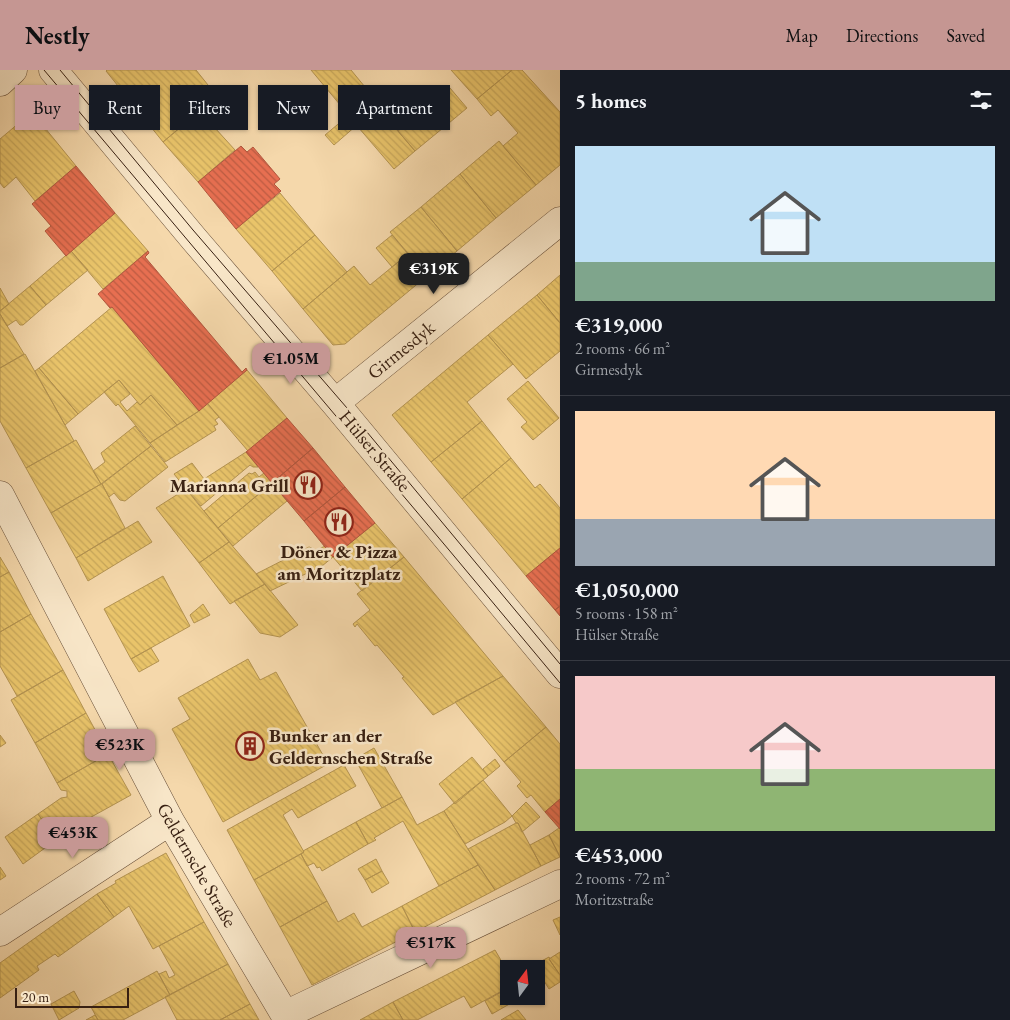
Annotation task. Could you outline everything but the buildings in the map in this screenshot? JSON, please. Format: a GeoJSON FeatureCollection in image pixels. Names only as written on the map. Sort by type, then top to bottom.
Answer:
{"type":"FeatureCollection","features":[{"type":"Feature","properties":{"kind":"street"},"geometry":{"type":"LineString","coordinates":[[0,82],[13,70]]}},
{"type":"Feature","properties":{"kind":"street","name":"Hülser Straße"},"geometry":{"type":"LineString","coordinates":[[53,70],[194,240],[335,403],[560,674]]}},
{"type":"Feature","properties":{"kind":"street","name":"Girmesdyk"},"geometry":{"type":"LineString","coordinates":[[335,403],[560,221]]}},
{"type":"Feature","properties":{"kind":"street","name":"Geldernsche Straße"},"geometry":{"type":"LineString","coordinates":[[0,495],[170,821],[286,1018]]}},
{"type":"Feature","properties":{"kind":"street"},"geometry":{"type":"LineString","coordinates":[[0,932],[170,821]]}},
{"type":"Feature","properties":{"kind":"street"},"geometry":{"type":"LineString","coordinates":[[286,1018],[560,884]]}},
{"type":"Feature","properties":{"kind":"tram line"},"geometry":{"type":"LineString","coordinates":[[44,70],[560,683]]}},
{"type":"Feature","properties":{"kind":"tram line"},"geometry":{"type":"LineString","coordinates":[[60,70],[193,230],[347,408],[560,664]]}},
{"type":"Feature","properties":{"kind":"place","name":"Marianna Grill"},"geometry":{"type":"Point","coordinates":[308,485]}},
{"type":"Feature","properties":{"kind":"place","name":"Döner & Pizza am Moritzplatz"},"geometry":{"type":"Point","coordinates":[339,522]}},
{"type":"Feature","properties":{"kind":"place","name":"Bunker an der Geldernschen Straße"},"geometry":{"type":"Point","coordinates":[250,746]}}]}
